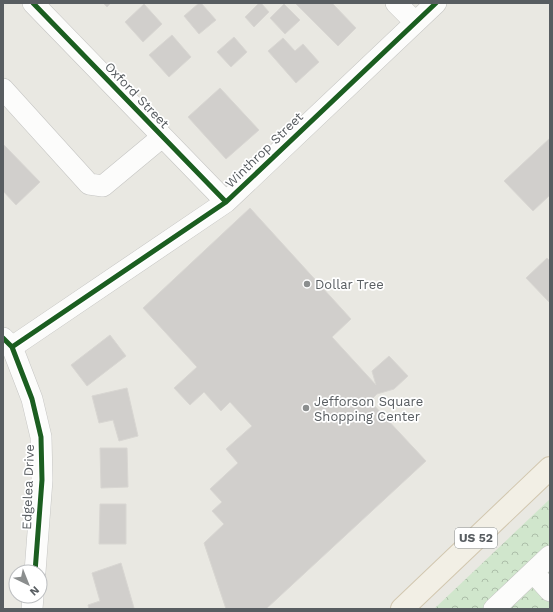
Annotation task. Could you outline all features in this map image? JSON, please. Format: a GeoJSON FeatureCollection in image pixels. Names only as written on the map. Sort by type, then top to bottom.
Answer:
{"type":"FeatureCollection","features":[{"type":"Feature","properties":{"kind":"main road","name":"US 52"},"geometry":{"type":"LineString","coordinates":[[402,609],[550,468]]}},
{"type":"Feature","properties":{"kind":"street","name":"Oxford Street"},"geometry":{"type":"LineString","coordinates":[[33,3],[226,202]]}},
{"type":"Feature","properties":{"kind":"street"},"geometry":{"type":"LineString","coordinates":[[396,3],[415,22]]}},
{"type":"Feature","properties":{"kind":"street","name":"Winthrop Street"},"geometry":{"type":"LineString","coordinates":[[7,343],[226,202],[436,3]]}},
{"type":"Feature","properties":{"kind":"street"},"geometry":{"type":"LineString","coordinates":[[3,89],[89,184],[103,186],[162,137]]}},
{"type":"Feature","properties":{"kind":"street","name":"Edgelea Drive"},"geometry":{"type":"LineString","coordinates":[[7,343],[32,399],[41,437],[42,480],[36,564]]}},
{"type":"Feature","properties":{"kind":"street"},"geometry":{"type":"LineString","coordinates":[[494,609],[550,556]]}},
{"type":"Feature","properties":{"kind":"street"},"geometry":{"type":"LineString","coordinates":[[532,572],[550,591]]}},
{"type":"Feature","properties":{"kind":"green space"},"geometry":{"type":"Polygon","coordinates":[[[550,499],[550,609],[434,609],[550,499]]]}},
{"type":"Feature","properties":{"kind":"building"},"geometry":{"type":"Polygon","coordinates":[[[103,3],[111,3],[107,7],[103,3]]]}},
{"type":"Feature","properties":{"kind":"building"},"geometry":{"type":"Polygon","coordinates":[[[199,3],[201,3],[216,20],[199,34],[184,16],[199,3]]]}},
{"type":"Feature","properties":{"kind":"building"},"geometry":{"type":"Polygon","coordinates":[[[259,3],[261,3],[269,12],[254,27],[245,17],[259,3]]]}},
{"type":"Feature","properties":{"kind":"building"},"geometry":{"type":"Polygon","coordinates":[[[295,3],[332,3],[356,28],[338,46],[295,3]]]}},
{"type":"Feature","properties":{"kind":"building"},"geometry":{"type":"Polygon","coordinates":[[[144,4],[162,24],[143,42],[125,22],[144,4]]]}},
{"type":"Feature","properties":{"kind":"building"},"geometry":{"type":"Polygon","coordinates":[[[284,4],[300,20],[285,34],[270,18],[284,4]]]}},
{"type":"Feature","properties":{"kind":"building"},"geometry":{"type":"Polygon","coordinates":[[[172,35],[191,57],[169,77],[149,55],[172,35]]]}},
{"type":"Feature","properties":{"kind":"building"},"geometry":{"type":"Polygon","coordinates":[[[234,37],[247,52],[231,67],[217,52],[234,37]]]}},
{"type":"Feature","properties":{"kind":"building"},"geometry":{"type":"Polygon","coordinates":[[[283,38],[295,51],[303,44],[319,62],[296,83],[268,51],[283,38]]]}},
{"type":"Feature","properties":{"kind":"building"},"geometry":{"type":"Polygon","coordinates":[[[220,88],[259,130],[226,159],[188,117],[220,88]]]}},
{"type":"Feature","properties":{"kind":"building"},"geometry":{"type":"Polygon","coordinates":[[[550,138],[550,195],[533,211],[504,181],[550,138]]]}},
{"type":"Feature","properties":{"kind":"building"},"geometry":{"type":"Polygon","coordinates":[[[3,144],[40,182],[16,205],[3,191],[3,144]]]}},
{"type":"Feature","properties":{"kind":"building","name":"Jefforson Square Shopping Center"},"geometry":{"type":"Polygon","coordinates":[[[250,208],[351,319],[332,337],[376,385],[372,371],[389,356],[408,376],[394,389],[377,394],[370,401],[426,461],[266,609],[226,609],[204,543],[224,524],[212,511],[222,502],[210,489],[238,463],[226,449],[252,426],[230,402],[221,411],[204,392],[190,405],[174,388],[197,367],[143,308],[250,208]]]}},
{"type":"Feature","properties":{"kind":"building"},"geometry":{"type":"Polygon","coordinates":[[[547,258],[550,261],[550,303],[526,278],[547,258]]]}},
{"type":"Feature","properties":{"kind":"building"},"geometry":{"type":"Polygon","coordinates":[[[110,335],[126,356],[87,386],[71,365],[110,335]]]}},
{"type":"Feature","properties":{"kind":"building"},"geometry":{"type":"Polygon","coordinates":[[[127,388],[138,436],[119,441],[113,420],[99,423],[92,396],[127,388]]]}},
{"type":"Feature","properties":{"kind":"building"},"geometry":{"type":"Polygon","coordinates":[[[100,448],[127,448],[128,487],[101,488],[100,448]]]}},
{"type":"Feature","properties":{"kind":"building"},"geometry":{"type":"Polygon","coordinates":[[[100,504],[126,504],[126,544],[99,544],[100,504]]]}},
{"type":"Feature","properties":{"kind":"building"},"geometry":{"type":"Polygon","coordinates":[[[121,563],[134,608],[89,609],[88,605],[100,601],[92,573],[121,563]]]}},
{"type":"Feature","properties":{"kind":"cycle path"},"geometry":{"type":"LineString","coordinates":[[33,3],[226,202]]}},
{"type":"Feature","properties":{"kind":"cycle path"},"geometry":{"type":"LineString","coordinates":[[12,347],[226,202],[436,3]]}},
{"type":"Feature","properties":{"kind":"cycle path"},"geometry":{"type":"LineString","coordinates":[[3,338],[12,347],[32,399],[41,437],[42,480],[36,564]]}},
{"type":"Feature","properties":{"kind":"place","name":"Dollar Tree"},"geometry":{"type":"Point","coordinates":[307,284]}},
{"type":"Feature","properties":{"kind":"place","name":"Jefforson Square Shopping Center"},"geometry":{"type":"Point","coordinates":[306,408]}}]}
